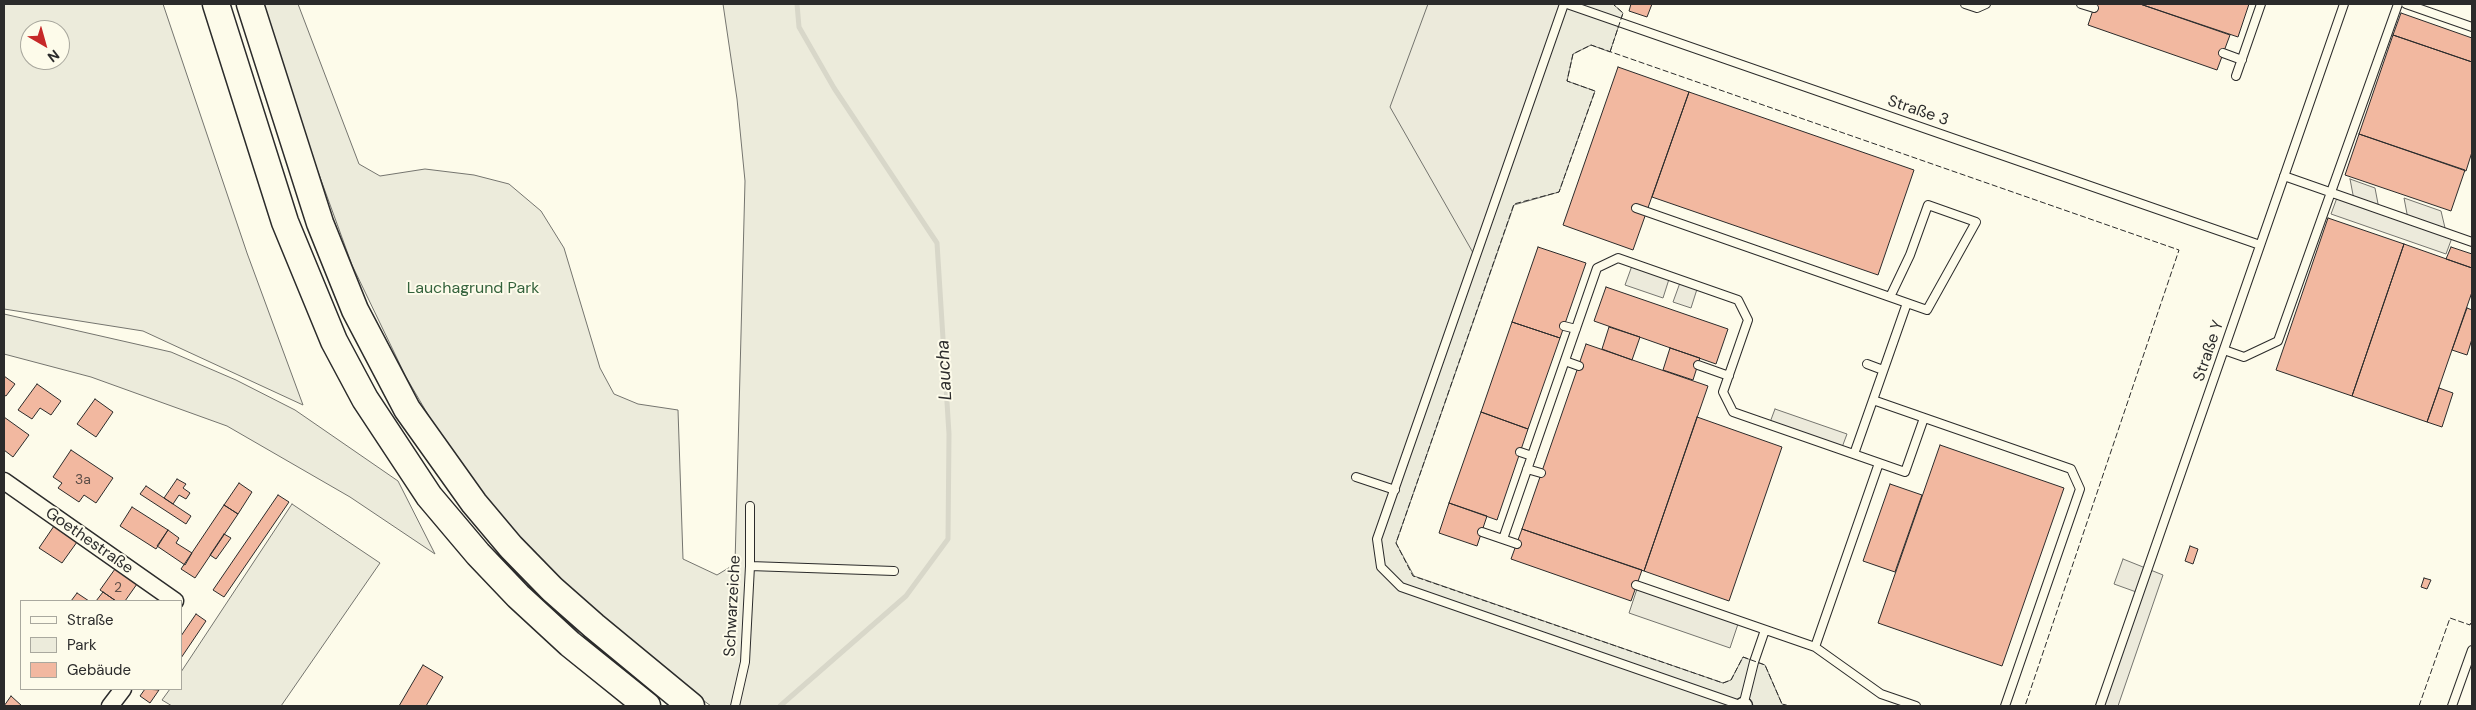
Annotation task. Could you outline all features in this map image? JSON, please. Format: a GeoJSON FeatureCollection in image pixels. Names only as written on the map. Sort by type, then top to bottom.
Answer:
{"type":"FeatureCollection","features":[{"type":"Feature","properties":{"kind":"highway"},"geometry":{"type":"LineString","coordinates":[[216,4],[285,222],[334,341],[365,398],[429,496],[478,554],[518,596],[570,644],[647,706]]}},
{"type":"Feature","properties":{"kind":"highway"},"geometry":{"type":"LineString","coordinates":[[250,4],[320,223],[356,310],[407,409],[474,503],[511,547],[552,589],[640,666],[687,703]]}},
{"type":"Feature","properties":{"kind":"street","name":"Goethestraße"},"geometry":{"type":"LineString","coordinates":[[4,481],[174,600]]}},
{"type":"Feature","properties":{"kind":"street"},"geometry":{"type":"LineString","coordinates":[[110,706],[122,690]]}},
{"type":"Feature","properties":{"kind":"lane","name":"Straße 3"},"geometry":{"type":"LineString","coordinates":[[1566,4],[2260,245]]}},
{"type":"Feature","properties":{"kind":"lane"},"geometry":{"type":"LineString","coordinates":[[1566,4],[1377,540],[1382,567],[1400,587],[1743,706],[1754,662],[1765,630]]}},
{"type":"Feature","properties":{"kind":"lane"},"geometry":{"type":"LineString","coordinates":[[1965,4],[1977,8],[1986,4]]}},
{"type":"Feature","properties":{"kind":"lane"},"geometry":{"type":"LineString","coordinates":[[2081,4],[2094,8]]}},
{"type":"Feature","properties":{"kind":"lane"},"geometry":{"type":"LineString","coordinates":[[2236,76],[2261,4]]}},
{"type":"Feature","properties":{"kind":"lane","name":"Straße Y"},"geometry":{"type":"LineString","coordinates":[[2100,706],[2344,4]]}},
{"type":"Feature","properties":{"kind":"lane"},"geometry":{"type":"LineString","coordinates":[[2224,350],[2244,357],[2278,341],[2398,4]]}},
{"type":"Feature","properties":{"kind":"lane"},"geometry":{"type":"LineString","coordinates":[[2406,4],[2472,27]]}},
{"type":"Feature","properties":{"kind":"lane"},"geometry":{"type":"LineString","coordinates":[[2224,53],[2242,60]]}},
{"type":"Feature","properties":{"kind":"lane"},"geometry":{"type":"LineString","coordinates":[[2284,176],[2472,242]]}},
{"type":"Feature","properties":{"kind":"lane"},"geometry":{"type":"LineString","coordinates":[[1636,208],[1927,310],[1976,222],[1928,205],[1910,255],[1890,297]]}},
{"type":"Feature","properties":{"kind":"lane"},"geometry":{"type":"LineString","coordinates":[[1503,539],[1597,268],[1618,258],[1738,300],[1748,320],[1723,392],[1733,412],[1905,472],[1924,418]]}},
{"type":"Feature","properties":{"kind":"lane"},"geometry":{"type":"LineString","coordinates":[[1854,454],[1907,303]]}},
{"type":"Feature","properties":{"kind":"lane"},"geometry":{"type":"LineString","coordinates":[[1564,326],[1576,329]]}},
{"type":"Feature","properties":{"kind":"lane"},"geometry":{"type":"LineString","coordinates":[[1565,361],[1579,366]]}},
{"type":"Feature","properties":{"kind":"lane"},"geometry":{"type":"LineString","coordinates":[[1867,364],[1883,370]]}},
{"type":"Feature","properties":{"kind":"lane"},"geometry":{"type":"LineString","coordinates":[[1698,365],[1729,376]]}},
{"type":"Feature","properties":{"kind":"lane"},"geometry":{"type":"LineString","coordinates":[[1873,400],[2071,469],[2080,490],[2005,706]]}},
{"type":"Feature","properties":{"kind":"lane"},"geometry":{"type":"LineString","coordinates":[[1520,452],[1532,456]]}},
{"type":"Feature","properties":{"kind":"lane"},"geometry":{"type":"LineString","coordinates":[[1815,647],[1879,463]]}},
{"type":"Feature","properties":{"kind":"lane"},"geometry":{"type":"LineString","coordinates":[[1528,469],[1541,473]]}},
{"type":"Feature","properties":{"kind":"lane"},"geometry":{"type":"LineString","coordinates":[[1356,477],[1395,490]]}},
{"type":"Feature","properties":{"kind":"lane","name":"Schwarzeiche"},"geometry":{"type":"LineString","coordinates":[[736,706],[745,662],[750,566],[750,506]]}},
{"type":"Feature","properties":{"kind":"lane"},"geometry":{"type":"LineString","coordinates":[[1482,532],[1517,544]]}},
{"type":"Feature","properties":{"kind":"lane"},"geometry":{"type":"LineString","coordinates":[[750,566],[894,571]]}},
{"type":"Feature","properties":{"kind":"lane"},"geometry":{"type":"LineString","coordinates":[[1636,586],[1815,647],[1881,694],[1916,706]]}},
{"type":"Feature","properties":{"kind":"lane"},"geometry":{"type":"LineString","coordinates":[[2452,706],[2472,650]]}},
{"type":"Feature","properties":{"kind":"green space"},"geometry":{"type":"Polygon","coordinates":[[[4,4],[163,4],[247,253],[303,405],[143,331],[4,309],[4,4]]]}},
{"type":"Feature","properties":{"kind":"green space","name":"Lauchagrund Park"},"geometry":{"type":"Polygon","coordinates":[[[264,4],[298,4],[359,164],[380,176],[425,169],[474,175],[509,184],[541,211],[564,248],[600,368],[614,394],[638,404],[678,410],[683,559],[717,575],[735,564],[745,181],[737,99],[723,4],[1613,4],[1623,13],[1610,52],[1591,45],[1573,54],[1567,81],[1595,91],[1559,192],[1514,205],[1396,543],[1414,576],[1723,683],[1731,680],[1743,657],[1765,665],[1782,704],[1789,706],[711,706],[681,684],[569,587],[527,545],[485,497],[444,442],[406,377],[352,265],[309,147],[264,4]]]}},
{"type":"Feature","properties":{"kind":"green space"},"geometry":{"type":"Polygon","coordinates":[[[4,314],[171,352],[236,380],[295,410],[398,481],[435,554],[350,497],[227,426],[91,377],[4,354],[4,314]]]}},
{"type":"Feature","properties":{"kind":"green space"},"geometry":{"type":"Polygon","coordinates":[[[292,504],[380,563],[281,706],[172,706],[162,700],[169,690],[182,690],[182,670],[292,504]]]}},
{"type":"Feature","properties":{"kind":"shaded area"},"geometry":{"type":"Polygon","coordinates":[[[1428,4],[1564,4],[1476,258],[1390,107],[1428,4]]]}},
{"type":"Feature","properties":{"kind":"shaded area"},"geometry":{"type":"Polygon","coordinates":[[[2350,179],[2375,188],[2379,209],[2408,219],[2404,198],[2441,211],[2446,232],[2453,235],[2446,254],[2331,214],[2338,195],[2354,200],[2350,179]]]}},
{"type":"Feature","properties":{"kind":"shaded area"},"geometry":{"type":"Polygon","coordinates":[[[1633,263],[1670,276],[1663,298],[1625,285],[1633,263]]]}},
{"type":"Feature","properties":{"kind":"shaded area"},"geometry":{"type":"Polygon","coordinates":[[[1681,280],[1698,286],[1691,308],[1673,302],[1681,280]]]}},
{"type":"Feature","properties":{"kind":"shaded area"},"geometry":{"type":"Polygon","coordinates":[[[1775,409],[1847,434],[1841,450],[1769,425],[1775,409]]]}},
{"type":"Feature","properties":{"kind":"shaded area"},"geometry":{"type":"Polygon","coordinates":[[[2123,559],[2163,575],[2118,706],[2100,706],[2139,593],[2114,584],[2123,559]]]}},
{"type":"Feature","properties":{"kind":"shaded area"},"geometry":{"type":"Polygon","coordinates":[[[1638,586],[1739,621],[1730,648],[1629,613],[1638,586]]]}},
{"type":"Feature","properties":{"kind":"building"},"geometry":{"type":"Polygon","coordinates":[[[1631,4],[1652,4],[1647,17],[1629,11],[1631,4]]]}},
{"type":"Feature","properties":{"kind":"building"},"geometry":{"type":"Polygon","coordinates":[[[2095,4],[2140,4],[2230,35],[2217,70],[2088,25],[2095,4]]]}},
{"type":"Feature","properties":{"kind":"building"},"geometry":{"type":"Polygon","coordinates":[[[2140,4],[2249,4],[2238,37],[2140,4]]]}},
{"type":"Feature","properties":{"kind":"building"},"geometry":{"type":"Polygon","coordinates":[[[2401,13],[2472,38],[2472,62],[2393,35],[2401,13]]]}},
{"type":"Feature","properties":{"kind":"building"},"geometry":{"type":"Polygon","coordinates":[[[2393,35],[2472,62],[2472,152],[2466,171],[2359,134],[2393,35]]]}},
{"type":"Feature","properties":{"kind":"building"},"geometry":{"type":"Polygon","coordinates":[[[1618,67],[1689,92],[1633,250],[1563,225],[1618,67]]]}},
{"type":"Feature","properties":{"kind":"building"},"geometry":{"type":"Polygon","coordinates":[[[1689,92],[1914,170],[1878,275],[1652,197],[1689,92]]]}},
{"type":"Feature","properties":{"kind":"building"},"geometry":{"type":"Polygon","coordinates":[[[2359,134],[2465,170],[2451,211],[2345,175],[2359,134]]]}},
{"type":"Feature","properties":{"kind":"building"},"geometry":{"type":"Polygon","coordinates":[[[2328,218],[2404,244],[2352,396],[2276,370],[2328,218]]]}},
{"type":"Feature","properties":{"kind":"building"},"geometry":{"type":"Polygon","coordinates":[[[2404,244],[2472,268],[2472,292],[2427,422],[2352,396],[2404,244]]]}},
{"type":"Feature","properties":{"kind":"building"},"geometry":{"type":"Polygon","coordinates":[[[1538,247],[1586,263],[1560,338],[1512,322],[1538,247]]]}},
{"type":"Feature","properties":{"kind":"building"},"geometry":{"type":"Polygon","coordinates":[[[2451,247],[2472,254],[2472,268],[2446,259],[2451,247]]]}},
{"type":"Feature","properties":{"kind":"building"},"geometry":{"type":"Polygon","coordinates":[[[1606,287],[1728,329],[1716,364],[1594,321],[1606,287]]]}},
{"type":"Feature","properties":{"kind":"building"},"geometry":{"type":"Polygon","coordinates":[[[2467,308],[2472,310],[2472,339],[2467,355],[2452,350],[2467,308]]]}},
{"type":"Feature","properties":{"kind":"building"},"geometry":{"type":"Polygon","coordinates":[[[1512,322],[1560,338],[1528,429],[1481,412],[1512,322]]]}},
{"type":"Feature","properties":{"kind":"building"},"geometry":{"type":"Polygon","coordinates":[[[1609,327],[1640,337],[1632,360],[1602,349],[1609,327]]]}},
{"type":"Feature","properties":{"kind":"building"},"geometry":{"type":"Polygon","coordinates":[[[1586,344],[1708,386],[1644,571],[1522,529],[1586,344]]]}},
{"type":"Feature","properties":{"kind":"building"},"geometry":{"type":"Polygon","coordinates":[[[1670,348],[1700,358],[1693,380],[1663,370],[1670,348]]]}},
{"type":"Feature","properties":{"kind":"building"},"geometry":{"type":"Polygon","coordinates":[[[4,376],[15,384],[6,396],[4,395],[4,376]]]}},
{"type":"Feature","properties":{"kind":"building"},"geometry":{"type":"Polygon","coordinates":[[[37,384],[61,401],[51,415],[40,408],[32,419],[18,410],[37,384]]]}},
{"type":"Feature","properties":{"kind":"building"},"geometry":{"type":"Polygon","coordinates":[[[2439,388],[2453,393],[2442,427],[2427,422],[2439,388]]]}},
{"type":"Feature","properties":{"kind":"building"},"geometry":{"type":"Polygon","coordinates":[[[95,399],[113,412],[96,437],[77,424],[95,399]]]}},
{"type":"Feature","properties":{"kind":"building"},"geometry":{"type":"Polygon","coordinates":[[[1481,412],[1528,429],[1497,520],[1449,503],[1481,412]]]}},
{"type":"Feature","properties":{"kind":"building"},"geometry":{"type":"Polygon","coordinates":[[[4,417],[29,435],[13,457],[4,450],[4,417]]]}},
{"type":"Feature","properties":{"kind":"building"},"geometry":{"type":"Polygon","coordinates":[[[1697,417],[1782,447],[1729,601],[1644,571],[1697,417]]]}},
{"type":"Feature","properties":{"kind":"building"},"geometry":{"type":"Polygon","coordinates":[[[1940,445],[2064,488],[2002,666],[1878,623],[1940,445]]]}},
{"type":"Feature","properties":{"kind":"building"},"geometry":{"type":"Polygon","coordinates":[[[71,450],[113,478],[96,503],[84,495],[79,502],[58,488],[62,483],[53,477],[71,450]]]}},
{"type":"Feature","properties":{"kind":"building"},"geometry":{"type":"Polygon","coordinates":[[[177,479],[186,484],[183,488],[190,493],[186,499],[179,495],[173,504],[164,498],[177,479]]]}},
{"type":"Feature","properties":{"kind":"building"},"geometry":{"type":"Polygon","coordinates":[[[239,483],[252,492],[238,514],[224,505],[239,483]]]}},
{"type":"Feature","properties":{"kind":"building"},"geometry":{"type":"Polygon","coordinates":[[[1890,484],[1922,495],[1895,572],[1863,561],[1890,484]]]}},
{"type":"Feature","properties":{"kind":"building"},"geometry":{"type":"Polygon","coordinates":[[[146,486],[191,516],[186,524],[140,494],[146,486]]]}},
{"type":"Feature","properties":{"kind":"building"},"geometry":{"type":"Polygon","coordinates":[[[278,495],[289,502],[224,597],[213,590],[278,495]]]}},
{"type":"Feature","properties":{"kind":"building"},"geometry":{"type":"Polygon","coordinates":[[[1449,503],[1487,516],[1477,546],[1439,533],[1449,503]]]}},
{"type":"Feature","properties":{"kind":"building"},"geometry":{"type":"Polygon","coordinates":[[[224,505],[238,514],[195,578],[181,569],[224,505]]]}},
{"type":"Feature","properties":{"kind":"building"},"geometry":{"type":"Polygon","coordinates":[[[132,507],[168,530],[156,549],[120,526],[132,507]]]}},
{"type":"Feature","properties":{"kind":"building"},"geometry":{"type":"Polygon","coordinates":[[[54,526],[77,542],[62,563],[39,548],[54,526]]]}},
{"type":"Feature","properties":{"kind":"building"},"geometry":{"type":"Polygon","coordinates":[[[1522,529],[1642,570],[1631,601],[1511,559],[1522,529]]]}},
{"type":"Feature","properties":{"kind":"building"},"geometry":{"type":"Polygon","coordinates":[[[168,530],[179,538],[176,543],[192,553],[185,565],[157,546],[168,530]]]}},
{"type":"Feature","properties":{"kind":"building"},"geometry":{"type":"Polygon","coordinates":[[[224,534],[231,538],[216,559],[210,555],[224,534]]]}},
{"type":"Feature","properties":{"kind":"building"},"geometry":{"type":"Polygon","coordinates":[[[2190,546],[2198,549],[2193,564],[2185,561],[2190,546]]]}},
{"type":"Feature","properties":{"kind":"building"},"geometry":{"type":"Polygon","coordinates":[[[115,569],[137,584],[126,600],[115,600],[100,590],[115,569]]]}},
{"type":"Feature","properties":{"kind":"building"},"geometry":{"type":"Polygon","coordinates":[[[2424,578],[2431,580],[2427,589],[2421,587],[2424,578]]]}},
{"type":"Feature","properties":{"kind":"building"},"geometry":{"type":"Polygon","coordinates":[[[103,592],[115,600],[97,600],[103,592]]]}},
{"type":"Feature","properties":{"kind":"building"},"geometry":{"type":"Polygon","coordinates":[[[77,593],[88,600],[72,600],[77,593]]]}},
{"type":"Feature","properties":{"kind":"building"},"geometry":{"type":"Polygon","coordinates":[[[196,614],[206,621],[182,657],[182,635],[196,614]]]}},
{"type":"Feature","properties":{"kind":"building"},"geometry":{"type":"Polygon","coordinates":[[[423,665],[443,677],[426,706],[399,706],[423,665]]]}},
{"type":"Feature","properties":{"kind":"building"},"geometry":{"type":"Polygon","coordinates":[[[144,690],[159,690],[150,703],[140,696],[144,690]]]}},
{"type":"Feature","properties":{"kind":"building"},"geometry":{"type":"Polygon","coordinates":[[[11,696],[22,706],[4,706],[11,696]]]}},
{"type":"Feature","properties":{"kind":"waterway","name":"Laucha"},"geometry":{"type":"LineString","coordinates":[[780,706],[906,596],[948,539],[949,434],[937,243],[834,88],[799,27],[797,4]]}},
{"type":"Feature","properties":{"kind":"fence"},"geometry":{"type":"LineString","coordinates":[[1610,52],[1623,13],[1613,4]]}},
{"type":"Feature","properties":{"kind":"fence"},"geometry":{"type":"LineString","coordinates":[[1789,706],[1782,704],[1765,665],[1743,657],[1731,680],[1723,683],[1413,576],[1396,543],[1514,204],[1559,192],[1595,91],[1567,81],[1573,54],[1591,45],[2179,250],[2025,706]]}},
{"type":"Feature","properties":{"kind":"fence"},"geometry":{"type":"LineString","coordinates":[[2419,706],[2450,618],[2470,625],[2472,618]]}}]}
